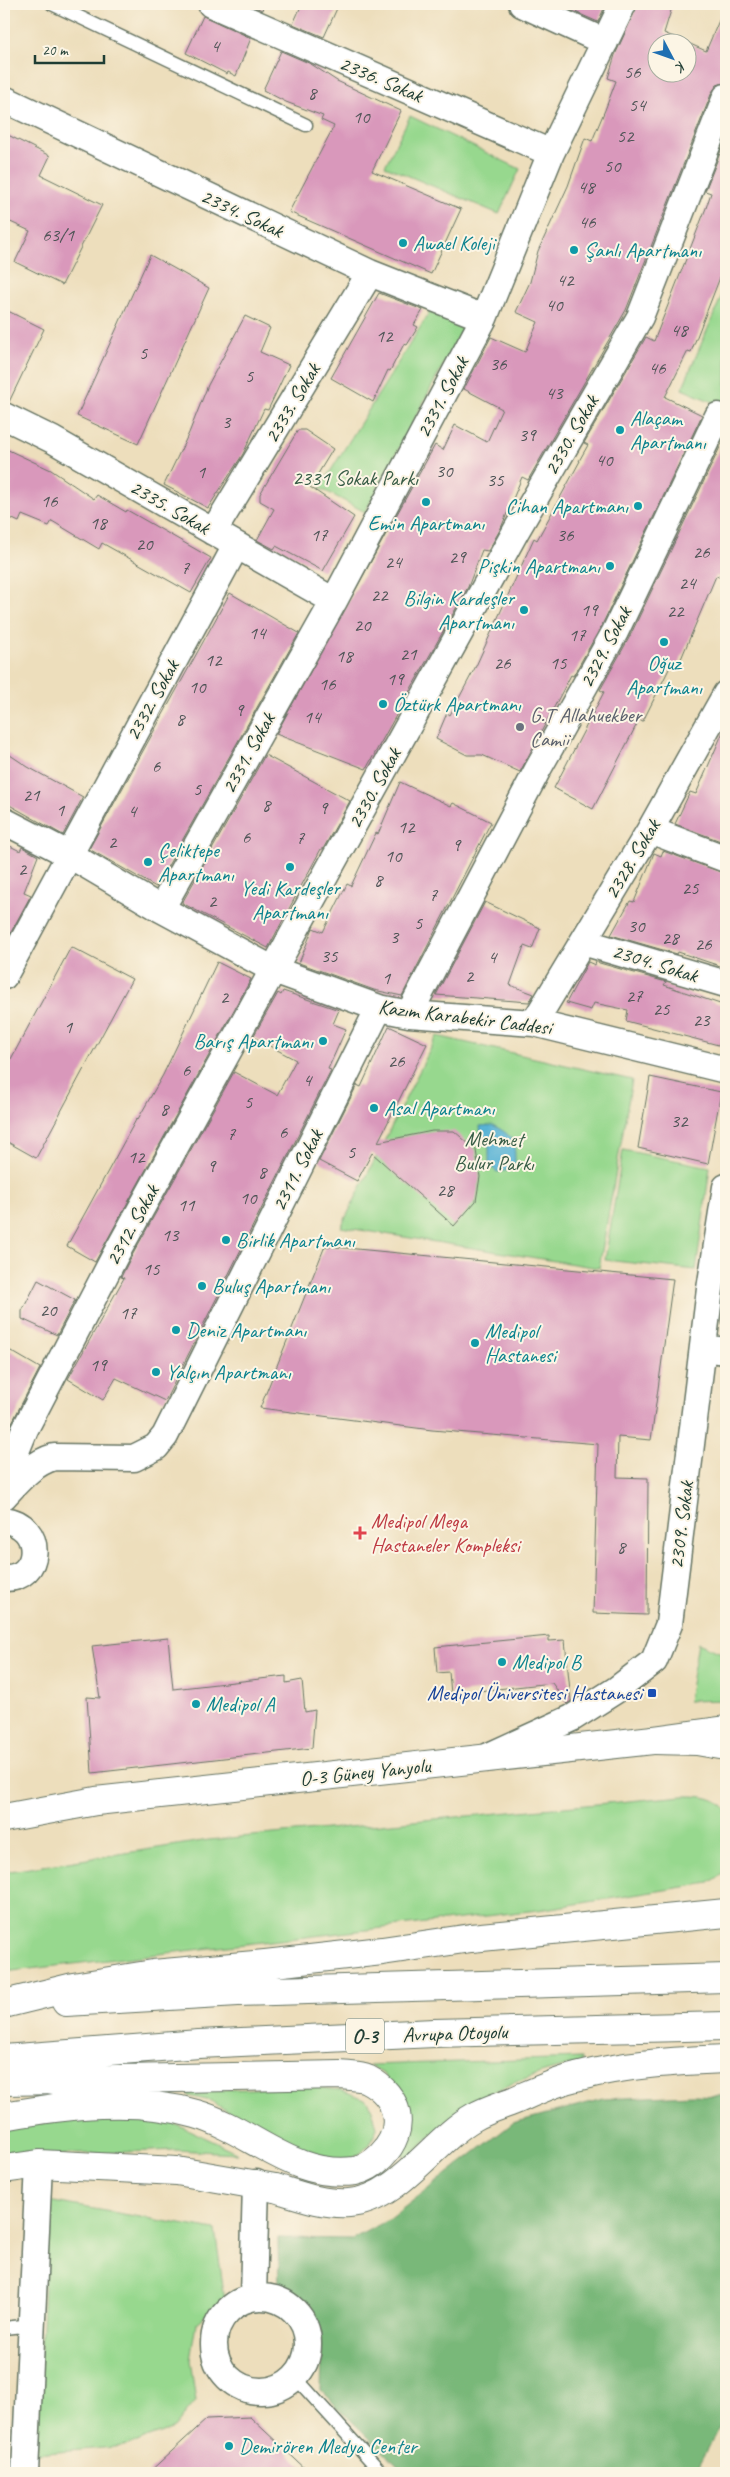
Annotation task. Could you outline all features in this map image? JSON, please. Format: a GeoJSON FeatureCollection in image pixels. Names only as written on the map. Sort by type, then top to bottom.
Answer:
{"type":"FeatureCollection","features":[{"type":"Feature","properties":{"kind":"main road","name":"O-3 Güney Yanyolu"},"geometry":{"type":"LineString","coordinates":[[4,1818],[96,1801],[480,1760],[726,1730]]}},
{"type":"Feature","properties":{"kind":"main road"},"geometry":{"type":"LineString","coordinates":[[653,1740],[697,1741],[726,1746]]}},
{"type":"Feature","properties":{"kind":"main road"},"geometry":{"type":"LineString","coordinates":[[6,2004],[73,1987],[153,1974],[382,1951],[471,1938],[726,1913]]}},
{"type":"Feature","properties":{"kind":"main road","name":"O-3"},"geometry":{"type":"LineString","coordinates":[[6,2004],[122,2001],[238,1992],[726,1978]]}},
{"type":"Feature","properties":{"kind":"main road","name":"Avrupa Otoyolu"},"geometry":{"type":"LineString","coordinates":[[4,2059],[199,2044],[424,2033],[726,2026]]}},
{"type":"Feature","properties":{"kind":"main road"},"geometry":{"type":"LineString","coordinates":[[4,2169],[39,2164],[177,2171],[266,2186],[318,2200],[348,2203],[371,2199],[388,2188],[438,2144],[474,2117],[544,2088],[576,2077],[664,2061],[726,2058]]}},
{"type":"Feature","properties":{"kind":"main road"},"geometry":{"type":"LineString","coordinates":[[4,2081],[340,2075],[365,2078],[383,2090],[395,2108],[398,2127],[389,2148],[373,2164],[356,2171],[332,2171],[302,2165],[270,2152],[216,2121],[177,2109],[143,2106],[88,2106],[4,2116]]}},
{"type":"Feature","properties":{"kind":"street","name":"2336. Sokak"},"geometry":{"type":"LineString","coordinates":[[211,4],[551,152]]}},
{"type":"Feature","properties":{"kind":"street"},"geometry":{"type":"LineString","coordinates":[[522,4],[605,42]]}},
{"type":"Feature","properties":{"kind":"street","name":"2331. Sokak"},"geometry":{"type":"LineString","coordinates":[[161,909],[334,601],[484,318],[551,152],[623,4]]}},
{"type":"Feature","properties":{"kind":"street","name":"2330. Sokak"},"geometry":{"type":"LineString","coordinates":[[274,970],[516,531],[640,317],[726,97]]}},
{"type":"Feature","properties":{"kind":"street","name":"2334. Sokak"},"geometry":{"type":"LineString","coordinates":[[4,99],[370,273],[484,318]]}},
{"type":"Feature","properties":{"kind":"street","name":"2333. Sokak"},"geometry":{"type":"LineString","coordinates":[[214,532],[370,273]]}},
{"type":"Feature","properties":{"kind":"street","name":"2335. Sokak"},"geometry":{"type":"LineString","coordinates":[[4,416],[53,440],[334,601]]}},
{"type":"Feature","properties":{"kind":"street","name":"2329. Sokak"},"geometry":{"type":"LineString","coordinates":[[409,1014],[538,770],[615,632],[718,416],[726,420]]}},
{"type":"Feature","properties":{"kind":"street","name":"2332. Sokak"},"geometry":{"type":"LineString","coordinates":[[4,976],[11,946],[68,854],[236,546]]}},
{"type":"Feature","properties":{"kind":"street","name":"2328. Sokak"},"geometry":{"type":"LineString","coordinates":[[534,1023],[650,830],[718,727],[726,694]]}},
{"type":"Feature","properties":{"kind":"street","name":"Kazım Karabekir Caddesi"},"geometry":{"type":"LineString","coordinates":[[4,821],[68,854],[161,909],[274,970],[379,1008],[409,1014],[534,1023],[726,1070]]}},
{"type":"Feature","properties":{"kind":"street"},"geometry":{"type":"LineString","coordinates":[[650,830],[726,859]]}},
{"type":"Feature","properties":{"kind":"street","name":"2304. Sokak"},"geometry":{"type":"LineString","coordinates":[[583,942],[726,984]]}},
{"type":"Feature","properties":{"kind":"street","name":"2312. Sokak"},"geometry":{"type":"LineString","coordinates":[[4,1486],[25,1429],[116,1254],[274,970]]}},
{"type":"Feature","properties":{"kind":"street","name":"2311. Sokak"},"geometry":{"type":"LineString","coordinates":[[44,1460],[54,1457],[134,1458],[156,1447],[165,1436],[379,1008]]}},
{"type":"Feature","properties":{"kind":"street","name":"2309. Sokak"},"geometry":{"type":"LineString","coordinates":[[480,1760],[572,1718],[616,1690],[654,1661],[669,1624],[715,1349],[726,1187]]}},
{"type":"Feature","properties":{"kind":"street"},"geometry":{"type":"LineString","coordinates":[[4,1496],[31,1468],[44,1460],[25,1429]]}},
{"type":"Feature","properties":{"kind":"street"},"geometry":{"type":"LineString","coordinates":[[4,1520],[23,1526],[33,1542],[34,1552],[32,1561],[26,1570],[18,1575],[4,1578]]}},
{"type":"Feature","properties":{"kind":"street"},"geometry":{"type":"LineString","coordinates":[[25,2473],[39,2164]]}},
{"type":"Feature","properties":{"kind":"street"},"geometry":{"type":"LineString","coordinates":[[262,2297],[266,2186]]}},
{"type":"Feature","properties":{"kind":"street"},"geometry":{"type":"LineString","coordinates":[[262,2297],[286,2303],[299,2314],[307,2330],[309,2346],[305,2363],[295,2377],[281,2388],[263,2392],[245,2390],[230,2381],[218,2367],[213,2349],[215,2331],[223,2315],[236,2303],[262,2297]]}},
{"type":"Feature","properties":{"kind":"lane"},"geometry":{"type":"LineString","coordinates":[[52,4],[306,125]]}},
{"type":"Feature","properties":{"kind":"lane"},"geometry":{"type":"LineString","coordinates":[[4,2328],[32,2325]]}},
{"type":"Feature","properties":{"kind":"lane"},"geometry":{"type":"LineString","coordinates":[[295,2377],[382,2473]]}},
{"type":"Feature","properties":{"kind":"green space"},"geometry":{"type":"Polygon","coordinates":[[[410,116],[520,169],[499,214],[385,166],[410,116]]]}},
{"type":"Feature","properties":{"kind":"green space"},"geometry":{"type":"Polygon","coordinates":[[[726,286],[726,402],[724,407],[682,389],[726,286]]]}},
{"type":"Feature","properties":{"kind":"green space","name":"2331 Sokak Parkı"},"geometry":{"type":"Polygon","coordinates":[[[431,310],[464,326],[365,512],[320,488],[431,310]]]}},
{"type":"Feature","properties":{"kind":"green space","name":"Mehmet Bulur Parkı"},"geometry":{"type":"Polygon","coordinates":[[[437,1036],[632,1080],[599,1268],[341,1227],[437,1036]]]}},
{"type":"Feature","properties":{"kind":"green space"},"geometry":{"type":"Polygon","coordinates":[[[623,1150],[710,1167],[696,1270],[605,1260],[623,1150]]]}},
{"type":"Feature","properties":{"kind":"green space"},"geometry":{"type":"Polygon","coordinates":[[[698,1643],[726,1655],[726,1700],[688,1701],[698,1643]]]}},
{"type":"Feature","properties":{"kind":"green space"},"geometry":{"type":"Polygon","coordinates":[[[683,1796],[712,1799],[726,1809],[726,1869],[723,1874],[709,1883],[538,1910],[4,1972],[4,1872],[209,1840],[683,1796]]]}},
{"type":"Feature","properties":{"kind":"green space"},"geometry":{"type":"Polygon","coordinates":[[[581,2058],[581,2063],[533,2076],[501,2088],[471,2104],[445,2123],[409,2157],[402,2154],[408,2135],[385,2075],[369,2065],[581,2058]]]}},
{"type":"Feature","properties":{"kind":"green space"},"geometry":{"type":"Polygon","coordinates":[[[311,2087],[341,2090],[365,2099],[372,2109],[377,2128],[370,2144],[361,2153],[350,2159],[336,2159],[299,2150],[244,2122],[211,2101],[189,2096],[188,2091],[311,2087]]]}},
{"type":"Feature","properties":{"kind":"green space"},"geometry":{"type":"Polygon","coordinates":[[[692,2095],[726,2096],[726,2415],[695,2473],[405,2473],[321,2391],[322,2356],[306,2319],[279,2292],[278,2238],[352,2239],[388,2220],[513,2123],[603,2099],[692,2095]]]}},
{"type":"Feature","properties":{"kind":"green space"},"geometry":{"type":"Polygon","coordinates":[[[66,2119],[170,2121],[238,2153],[175,2150],[4,2157],[4,2130],[66,2119]]]}},
{"type":"Feature","properties":{"kind":"green space"},"geometry":{"type":"Polygon","coordinates":[[[48,2201],[215,2230],[225,2300],[196,2323],[190,2360],[196,2401],[174,2428],[125,2446],[36,2454],[48,2201]]]}},
{"type":"Feature","properties":{"kind":"water"},"geometry":{"type":"Polygon","coordinates":[[[493,1125],[506,1133],[514,1145],[515,1165],[510,1170],[497,1172],[489,1165],[489,1147],[481,1138],[480,1126],[493,1125]]]}},
{"type":"Feature","properties":{"kind":"building"},"geometry":{"type":"Polygon","coordinates":[[[248,4],[264,4],[262,10],[248,4]]]}},
{"type":"Feature","properties":{"kind":"building"},"geometry":{"type":"Polygon","coordinates":[[[302,4],[339,4],[324,37],[293,24],[302,4]]]}},
{"type":"Feature","properties":{"kind":"building"},"geometry":{"type":"Polygon","coordinates":[[[557,4],[606,4],[598,22],[557,4]]]}},
{"type":"Feature","properties":{"kind":"building"},"geometry":{"type":"Polygon","coordinates":[[[638,4],[673,4],[664,32],[648,32],[648,82],[698,82],[698,47],[706,51],[726,4],[726,82],[717,85],[712,92],[626,310],[528,480],[522,477],[501,528],[488,551],[482,550],[468,587],[366,769],[276,734],[435,445],[443,450],[455,425],[487,442],[502,409],[464,389],[491,337],[525,352],[538,322],[516,312],[530,282],[538,251],[568,186],[585,138],[592,141],[605,110],[616,81],[608,78],[615,55],[638,4]]]}},
{"type":"Feature","properties":{"kind":"building"},"geometry":{"type":"Polygon","coordinates":[[[203,16],[251,38],[236,76],[228,72],[227,74],[186,53],[203,16]]]}},
{"type":"Feature","properties":{"kind":"building","name":"Awael Koleji"},"geometry":{"type":"Polygon","coordinates":[[[281,51],[311,64],[337,81],[401,111],[372,171],[461,209],[431,274],[289,212],[334,126],[321,120],[323,116],[286,102],[263,90],[281,51]]]}},
{"type":"Feature","properties":{"kind":"building"},"geometry":{"type":"Polygon","coordinates":[[[4,133],[50,156],[41,175],[102,205],[62,285],[15,262],[30,231],[4,219],[4,133]]]}},
{"type":"Feature","properties":{"kind":"building"},"geometry":{"type":"Polygon","coordinates":[[[726,138],[726,262],[691,352],[688,351],[665,397],[702,415],[602,625],[573,676],[571,675],[520,772],[482,755],[467,755],[436,739],[447,713],[450,715],[476,666],[534,538],[537,540],[588,445],[584,443],[646,337],[654,341],[706,208],[711,193],[705,191],[726,138]]]}},
{"type":"Feature","properties":{"kind":"building"},"geometry":{"type":"Polygon","coordinates":[[[150,255],[209,288],[138,444],[77,416],[150,255]]]}},
{"type":"Feature","properties":{"kind":"building"},"geometry":{"type":"Polygon","coordinates":[[[379,293],[423,310],[414,325],[418,327],[407,345],[404,344],[390,371],[388,370],[373,402],[331,378],[379,293]]]}},
{"type":"Feature","properties":{"kind":"building"},"geometry":{"type":"Polygon","coordinates":[[[4,309],[44,329],[9,402],[4,401],[4,309]]]}},
{"type":"Feature","properties":{"kind":"building"},"geometry":{"type":"Polygon","coordinates":[[[245,316],[270,328],[260,352],[289,365],[268,410],[264,409],[243,454],[208,508],[164,485],[189,433],[208,385],[245,316]]]}},
{"type":"Feature","properties":{"kind":"building"},"geometry":{"type":"Polygon","coordinates":[[[298,430],[305,430],[333,449],[310,487],[354,517],[323,571],[276,546],[274,549],[257,540],[274,509],[260,501],[260,494],[298,430]]]}},
{"type":"Feature","properties":{"kind":"building"},"geometry":{"type":"Polygon","coordinates":[[[722,443],[726,445],[726,561],[719,577],[716,576],[678,666],[672,663],[643,721],[639,720],[593,809],[554,788],[604,692],[600,690],[629,638],[722,443]]]}},
{"type":"Feature","properties":{"kind":"building"},"geometry":{"type":"Polygon","coordinates":[[[4,448],[51,470],[94,499],[97,495],[126,512],[127,510],[211,558],[191,593],[102,543],[99,549],[52,521],[49,526],[22,515],[19,522],[4,515],[4,448]]]}},
{"type":"Feature","properties":{"kind":"building"},"geometry":{"type":"Polygon","coordinates":[[[230,593],[299,633],[156,887],[89,849],[230,593]]]}},
{"type":"Feature","properties":{"kind":"building"},"geometry":{"type":"Polygon","coordinates":[[[726,725],[726,843],[675,824],[690,792],[696,794],[726,725]]]}},
{"type":"Feature","properties":{"kind":"building"},"geometry":{"type":"Polygon","coordinates":[[[4,751],[28,767],[83,797],[63,835],[4,802],[4,751]]]}},
{"type":"Feature","properties":{"kind":"building"},"geometry":{"type":"Polygon","coordinates":[[[265,755],[350,801],[323,849],[321,849],[268,948],[182,903],[265,755]]]}},
{"type":"Feature","properties":{"kind":"building"},"geometry":{"type":"Polygon","coordinates":[[[400,782],[451,806],[453,803],[491,822],[402,996],[374,990],[299,963],[313,928],[323,932],[347,884],[351,886],[376,833],[378,834],[400,782]]]}},
{"type":"Feature","properties":{"kind":"building"},"geometry":{"type":"Polygon","coordinates":[[[4,843],[20,851],[22,847],[38,856],[24,892],[31,895],[4,945],[4,843]]]}},
{"type":"Feature","properties":{"kind":"building"},"geometry":{"type":"Polygon","coordinates":[[[663,851],[726,874],[726,968],[678,952],[677,954],[611,935],[630,901],[634,902],[654,853],[661,856],[663,851]]]}},
{"type":"Feature","properties":{"kind":"building"},"geometry":{"type":"Polygon","coordinates":[[[485,902],[540,928],[532,949],[524,946],[510,985],[534,994],[529,1002],[436,995],[485,902]]]}},
{"type":"Feature","properties":{"kind":"building"},"geometry":{"type":"Polygon","coordinates":[[[71,947],[132,979],[36,1158],[4,1140],[4,1072],[71,947]]]}},
{"type":"Feature","properties":{"kind":"building"},"geometry":{"type":"Polygon","coordinates":[[[217,962],[251,979],[95,1262],[67,1246],[137,1118],[163,1075],[217,962]]]}},
{"type":"Feature","properties":{"kind":"building"},"geometry":{"type":"Polygon","coordinates":[[[588,962],[595,965],[596,962],[666,982],[664,985],[726,1006],[726,1047],[626,1021],[628,1010],[594,1003],[591,1010],[566,1003],[588,962]]]}},
{"type":"Feature","properties":{"kind":"building"},"geometry":{"type":"Polygon","coordinates":[[[283,991],[339,1010],[333,1024],[346,1029],[328,1069],[331,1070],[165,1401],[116,1378],[103,1400],[68,1379],[124,1278],[121,1277],[129,1261],[234,1072],[277,1095],[296,1060],[253,1037],[278,993],[281,995],[283,991]]]}},
{"type":"Feature","properties":{"kind":"building"},"geometry":{"type":"Polygon","coordinates":[[[389,1026],[427,1044],[378,1142],[432,1131],[454,1131],[476,1150],[480,1177],[476,1201],[454,1226],[372,1153],[357,1181],[319,1161],[357,1085],[361,1087],[389,1026]]]}},
{"type":"Feature","properties":{"kind":"building"},"geometry":{"type":"Polygon","coordinates":[[[650,1077],[721,1092],[708,1164],[638,1148],[650,1077]]]}},
{"type":"Feature","properties":{"kind":"building","name":"Medipol Hastanesi"},"geometry":{"type":"Polygon","coordinates":[[[325,1246],[673,1279],[651,1440],[618,1437],[617,1477],[648,1478],[647,1615],[593,1613],[598,1444],[432,1430],[260,1408],[325,1246]]]}},
{"type":"Feature","properties":{"kind":"building"},"geometry":{"type":"Polygon","coordinates":[[[38,1280],[75,1300],[57,1335],[22,1319],[22,1311],[38,1280]]]}},
{"type":"Feature","properties":{"kind":"building"},"geometry":{"type":"Polygon","coordinates":[[[4,1347],[40,1368],[4,1438],[4,1347]]]}},
{"type":"Feature","properties":{"kind":"building","name":"Medipol B"},"geometry":{"type":"Polygon","coordinates":[[[549,1636],[549,1641],[565,1640],[571,1701],[567,1704],[552,1683],[451,1694],[449,1672],[437,1673],[435,1647],[549,1636]]]}},
{"type":"Feature","properties":{"kind":"building","name":"Medipol A"},"geometry":{"type":"Polygon","coordinates":[[[168,1638],[173,1689],[286,1676],[286,1683],[302,1680],[305,1712],[315,1710],[312,1748],[92,1773],[87,1697],[100,1698],[92,1646],[168,1638]]]}},
{"type":"Feature","properties":{"kind":"building","name":"Demirören Medya Center"},"geometry":{"type":"Polygon","coordinates":[[[250,2417],[310,2473],[148,2473],[207,2419],[250,2417]]]}},
{"type":"Feature","properties":{"kind":"place","name":"Awael Koleji"},"geometry":{"type":"Point","coordinates":[403,243]}},
{"type":"Feature","properties":{"kind":"place","name":"Şanlı Apartmanı"},"geometry":{"type":"Point","coordinates":[574,250]}},
{"type":"Feature","properties":{"kind":"place","name":"Alaçam Apartmanı"},"geometry":{"type":"Point","coordinates":[620,430]}},
{"type":"Feature","properties":{"kind":"place","name":"Emin Apartmanı"},"geometry":{"type":"Point","coordinates":[426,502]}},
{"type":"Feature","properties":{"kind":"place","name":"Cihan Apartmanı"},"geometry":{"type":"Point","coordinates":[638,506]}},
{"type":"Feature","properties":{"kind":"place","name":"Pişkin Apartmanı"},"geometry":{"type":"Point","coordinates":[610,566]}},
{"type":"Feature","properties":{"kind":"place","name":"Bilgin Kardeşler Apartmanı"},"geometry":{"type":"Point","coordinates":[524,610]}},
{"type":"Feature","properties":{"kind":"place","name":"Oğuz Apartmanı"},"geometry":{"type":"Point","coordinates":[664,642]}},
{"type":"Feature","properties":{"kind":"place","name":"Öztürk Apartmanı"},"geometry":{"type":"Point","coordinates":[383,704]}},
{"type":"Feature","properties":{"kind":"place","name":"G.T Allahuekber Camii"},"geometry":{"type":"Point","coordinates":[520,727]}},
{"type":"Feature","properties":{"kind":"place","name":"Çeliktepe Apartmanı"},"geometry":{"type":"Point","coordinates":[148,862]}},
{"type":"Feature","properties":{"kind":"place","name":"Yedi Kardeşler Apartmanı"},"geometry":{"type":"Point","coordinates":[290,867]}},
{"type":"Feature","properties":{"kind":"place","name":"Barış Apartmanı"},"geometry":{"type":"Point","coordinates":[323,1041]}},
{"type":"Feature","properties":{"kind":"place","name":"Asal Apartmanı"},"geometry":{"type":"Point","coordinates":[374,1108]}},
{"type":"Feature","properties":{"kind":"place","name":"Birlik Apartmanı"},"geometry":{"type":"Point","coordinates":[226,1240]}},
{"type":"Feature","properties":{"kind":"place","name":"Buluş Apartmanı"},"geometry":{"type":"Point","coordinates":[202,1286]}},
{"type":"Feature","properties":{"kind":"place","name":"Deniz Apartmanı"},"geometry":{"type":"Point","coordinates":[176,1330]}},
{"type":"Feature","properties":{"kind":"place","name":"Medipol Hastanesi"},"geometry":{"type":"Point","coordinates":[475,1343]}},
{"type":"Feature","properties":{"kind":"place","name":"Yalçın Apartmanı"},"geometry":{"type":"Point","coordinates":[156,1372]}},
{"type":"Feature","properties":{"kind":"place","name":"Medipol Mega Hastaneler Kompleksi"},"geometry":{"type":"Point","coordinates":[360,1533]}},
{"type":"Feature","properties":{"kind":"place","name":"Medipol B"},"geometry":{"type":"Point","coordinates":[502,1662]}},
{"type":"Feature","properties":{"kind":"place","name":"Medipol Üniversitesi Hastanesi"},"geometry":{"type":"Point","coordinates":[652,1693]}},
{"type":"Feature","properties":{"kind":"place","name":"Medipol A"},"geometry":{"type":"Point","coordinates":[196,1704]}},
{"type":"Feature","properties":{"kind":"place","name":"Demirören Medya Center"},"geometry":{"type":"Point","coordinates":[229,2446]}}]}
